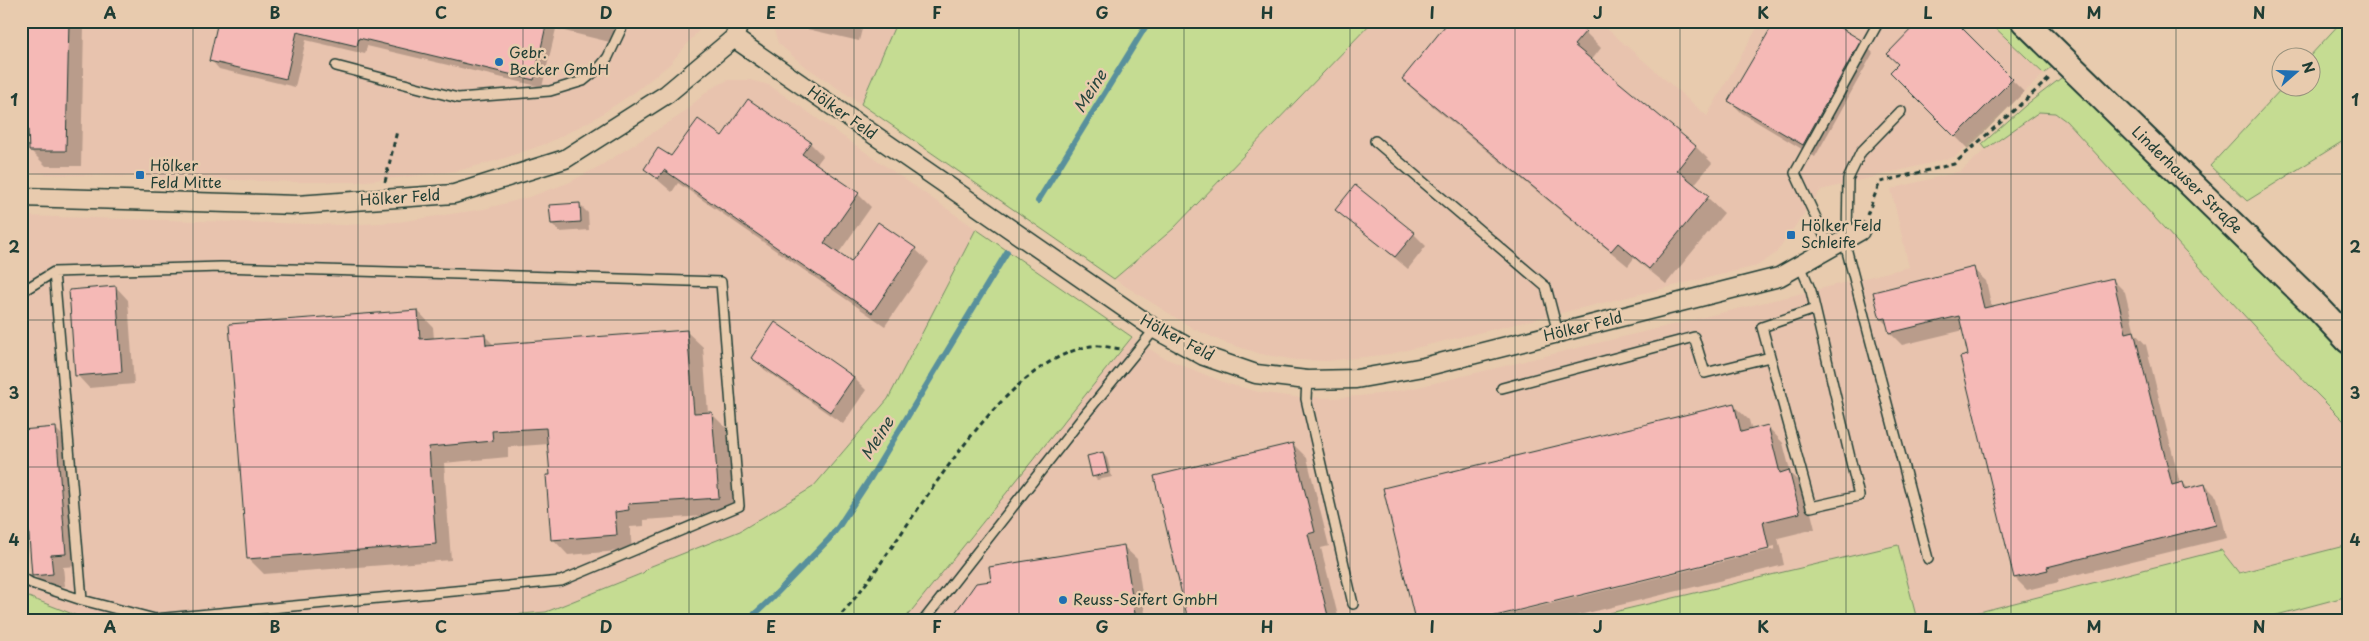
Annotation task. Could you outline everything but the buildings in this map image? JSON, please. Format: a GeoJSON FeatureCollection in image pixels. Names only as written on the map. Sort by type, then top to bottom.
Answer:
{"type":"FeatureCollection","features":[{"type":"Feature","properties":{"kind":"main road","name":"Linderhauser Straße"},"geometry":{"type":"LineString","coordinates":[[2024,21],[2319,309],[2348,340]]}},
{"type":"Feature","properties":{"kind":"street"},"geometry":{"type":"LineString","coordinates":[[734,38],[740,21]]}},
{"type":"Feature","properties":{"kind":"street","name":"Hölker Feld"},"geometry":{"type":"LineString","coordinates":[[21,197],[297,205],[454,194],[565,159],[667,94],[734,38],[1155,330],[1204,356],[1256,374],[1307,380],[1356,379],[1424,367],[1779,277],[1845,239]]}},
{"type":"Feature","properties":{"kind":"lane"},"geometry":{"type":"LineString","coordinates":[[336,66],[458,98],[550,91],[583,81],[599,68],[608,57],[625,21]]}},
{"type":"Feature","properties":{"kind":"lane"},"geometry":{"type":"LineString","coordinates":[[1845,239],[1796,173],[1872,37],[1879,21]]}},
{"type":"Feature","properties":{"kind":"lane"},"geometry":{"type":"LineString","coordinates":[[1901,111],[1861,152],[1848,179],[1845,239],[1928,559]]}},
{"type":"Feature","properties":{"kind":"lane"},"geometry":{"type":"LineString","coordinates":[[1376,141],[1546,287],[1558,333]]}},
{"type":"Feature","properties":{"kind":"lane"},"geometry":{"type":"LineString","coordinates":[[1800,265],[1811,291],[1859,496],[1811,507],[1762,327],[1815,309]]}},
{"type":"Feature","properties":{"kind":"lane"},"geometry":{"type":"LineString","coordinates":[[21,292],[54,272],[221,267],[720,282],[739,506],[561,582],[154,619],[82,600],[31,583],[21,577]]}},
{"type":"Feature","properties":{"kind":"lane"},"geometry":{"type":"LineString","coordinates":[[54,272],[82,600]]}},
{"type":"Feature","properties":{"kind":"lane"},"geometry":{"type":"LineString","coordinates":[[924,620],[1083,417],[1155,330]]}},
{"type":"Feature","properties":{"kind":"lane"},"geometry":{"type":"LineString","coordinates":[[1502,388],[1694,337],[1705,373],[1770,357]]}},
{"type":"Feature","properties":{"kind":"lane"},"geometry":{"type":"LineString","coordinates":[[1307,380],[1306,399],[1353,604]]}},
{"type":"Feature","properties":{"kind":"path"},"geometry":{"type":"LineString","coordinates":[[1845,239],[1880,182],[1954,164],[2066,63]]}},
{"type":"Feature","properties":{"kind":"path"},"geometry":{"type":"LineString","coordinates":[[387,172],[397,131]]}},
{"type":"Feature","properties":{"kind":"path"},"geometry":{"type":"LineString","coordinates":[[836,620],[907,527],[954,459],[1014,389],[1035,370],[1060,356],[1093,346],[1138,350]]}},
{"type":"Feature","properties":{"kind":"shaded area","name":"Gebr. Becker GmbH"},"geometry":{"type":"Polygon","coordinates":[[[21,21],[707,21],[670,64],[635,92],[594,119],[548,143],[502,159],[457,171],[357,182],[297,182],[21,173],[21,21]]]}},
{"type":"Feature","properties":{"kind":"shaded area"},"geometry":{"type":"Polygon","coordinates":[[[771,21],[897,21],[861,104],[802,64],[778,43],[771,21]]]}},
{"type":"Feature","properties":{"kind":"shaded area"},"geometry":{"type":"Polygon","coordinates":[[[1373,21],[1598,21],[1707,116],[1761,21],[1988,21],[2044,74],[1955,157],[1821,190],[1775,254],[1757,266],[1390,354],[1327,361],[1296,360],[1261,354],[1223,342],[1194,329],[1114,279],[1173,229],[1373,21]]]}},
{"type":"Feature","properties":{"kind":"shaded area"},"geometry":{"type":"Polygon","coordinates":[[[728,80],[750,80],[769,85],[976,229],[888,399],[813,487],[740,531],[649,567],[643,573],[546,612],[450,620],[88,620],[21,594],[21,216],[345,225],[398,222],[484,209],[529,197],[568,183],[600,166],[679,116],[710,89],[728,80]]]}},
{"type":"Feature","properties":{"kind":"shaded area"},"geometry":{"type":"Polygon","coordinates":[[[2039,112],[2055,113],[2066,121],[2308,385],[2348,425],[2348,545],[2239,573],[2221,550],[1948,620],[1917,620],[1898,545],[1580,620],[904,620],[1132,337],[1162,357],[1228,384],[1259,392],[1295,397],[1337,398],[1414,388],[1909,267],[1891,189],[1961,171],[1986,149],[2039,112]]]}},
{"type":"Feature","properties":{"kind":"green space"},"geometry":{"type":"Polygon","coordinates":[[[897,21],[1373,21],[1173,229],[1114,279],[861,104],[897,21]]]}},
{"type":"Feature","properties":{"kind":"green space"},"geometry":{"type":"Polygon","coordinates":[[[1988,21],[2010,21],[2054,65],[2044,74],[1988,21]]]}},
{"type":"Feature","properties":{"kind":"green space"},"geometry":{"type":"Polygon","coordinates":[[[2342,21],[2348,21],[2348,138],[2247,201],[2210,166],[2273,98],[2322,98],[2322,48],[2317,48],[2342,21]]]}},
{"type":"Feature","properties":{"kind":"green space"},"geometry":{"type":"Polygon","coordinates":[[[2065,75],[2308,317],[2348,360],[2348,425],[2308,385],[2066,121],[2055,113],[2039,112],[1986,149],[1982,144],[2026,105],[2065,75]]]}},
{"type":"Feature","properties":{"kind":"green space"},"geometry":{"type":"Polygon","coordinates":[[[976,229],[1132,337],[904,620],[450,620],[546,612],[643,573],[649,567],[740,531],[813,487],[888,399],[976,229]]]}},
{"type":"Feature","properties":{"kind":"green space"},"geometry":{"type":"Polygon","coordinates":[[[1898,545],[1917,620],[1580,620],[1898,545]]]}},
{"type":"Feature","properties":{"kind":"green space"},"geometry":{"type":"Polygon","coordinates":[[[2348,545],[2348,596],[2258,620],[1948,620],[2221,550],[2239,573],[2348,545]]]}},
{"type":"Feature","properties":{"kind":"green space"},"geometry":{"type":"Polygon","coordinates":[[[21,594],[88,620],[21,620],[21,594]]]}},
{"type":"Feature","properties":{"kind":"waterway","name":"Meine"},"geometry":{"type":"LineString","coordinates":[[1038,201],[1149,21]]}},
{"type":"Feature","properties":{"kind":"waterway","name":"Meine"},"geometry":{"type":"LineString","coordinates":[[746,620],[773,597],[829,539],[839,526],[871,477],[1007,252]]}},
{"type":"Feature","properties":{"kind":"place","name":"Gebr. Becker GmbH"},"geometry":{"type":"Point","coordinates":[499,62]}},
{"type":"Feature","properties":{"kind":"place","name":"Hölker Feld Mitte"},"geometry":{"type":"Point","coordinates":[140,175]}},
{"type":"Feature","properties":{"kind":"place","name":"Hölker Feld Schleife"},"geometry":{"type":"Point","coordinates":[1791,235]}},
{"type":"Feature","properties":{"kind":"place","name":"Reuss-Seifert GmbH"},"geometry":{"type":"Point","coordinates":[1063,600]}}]}
